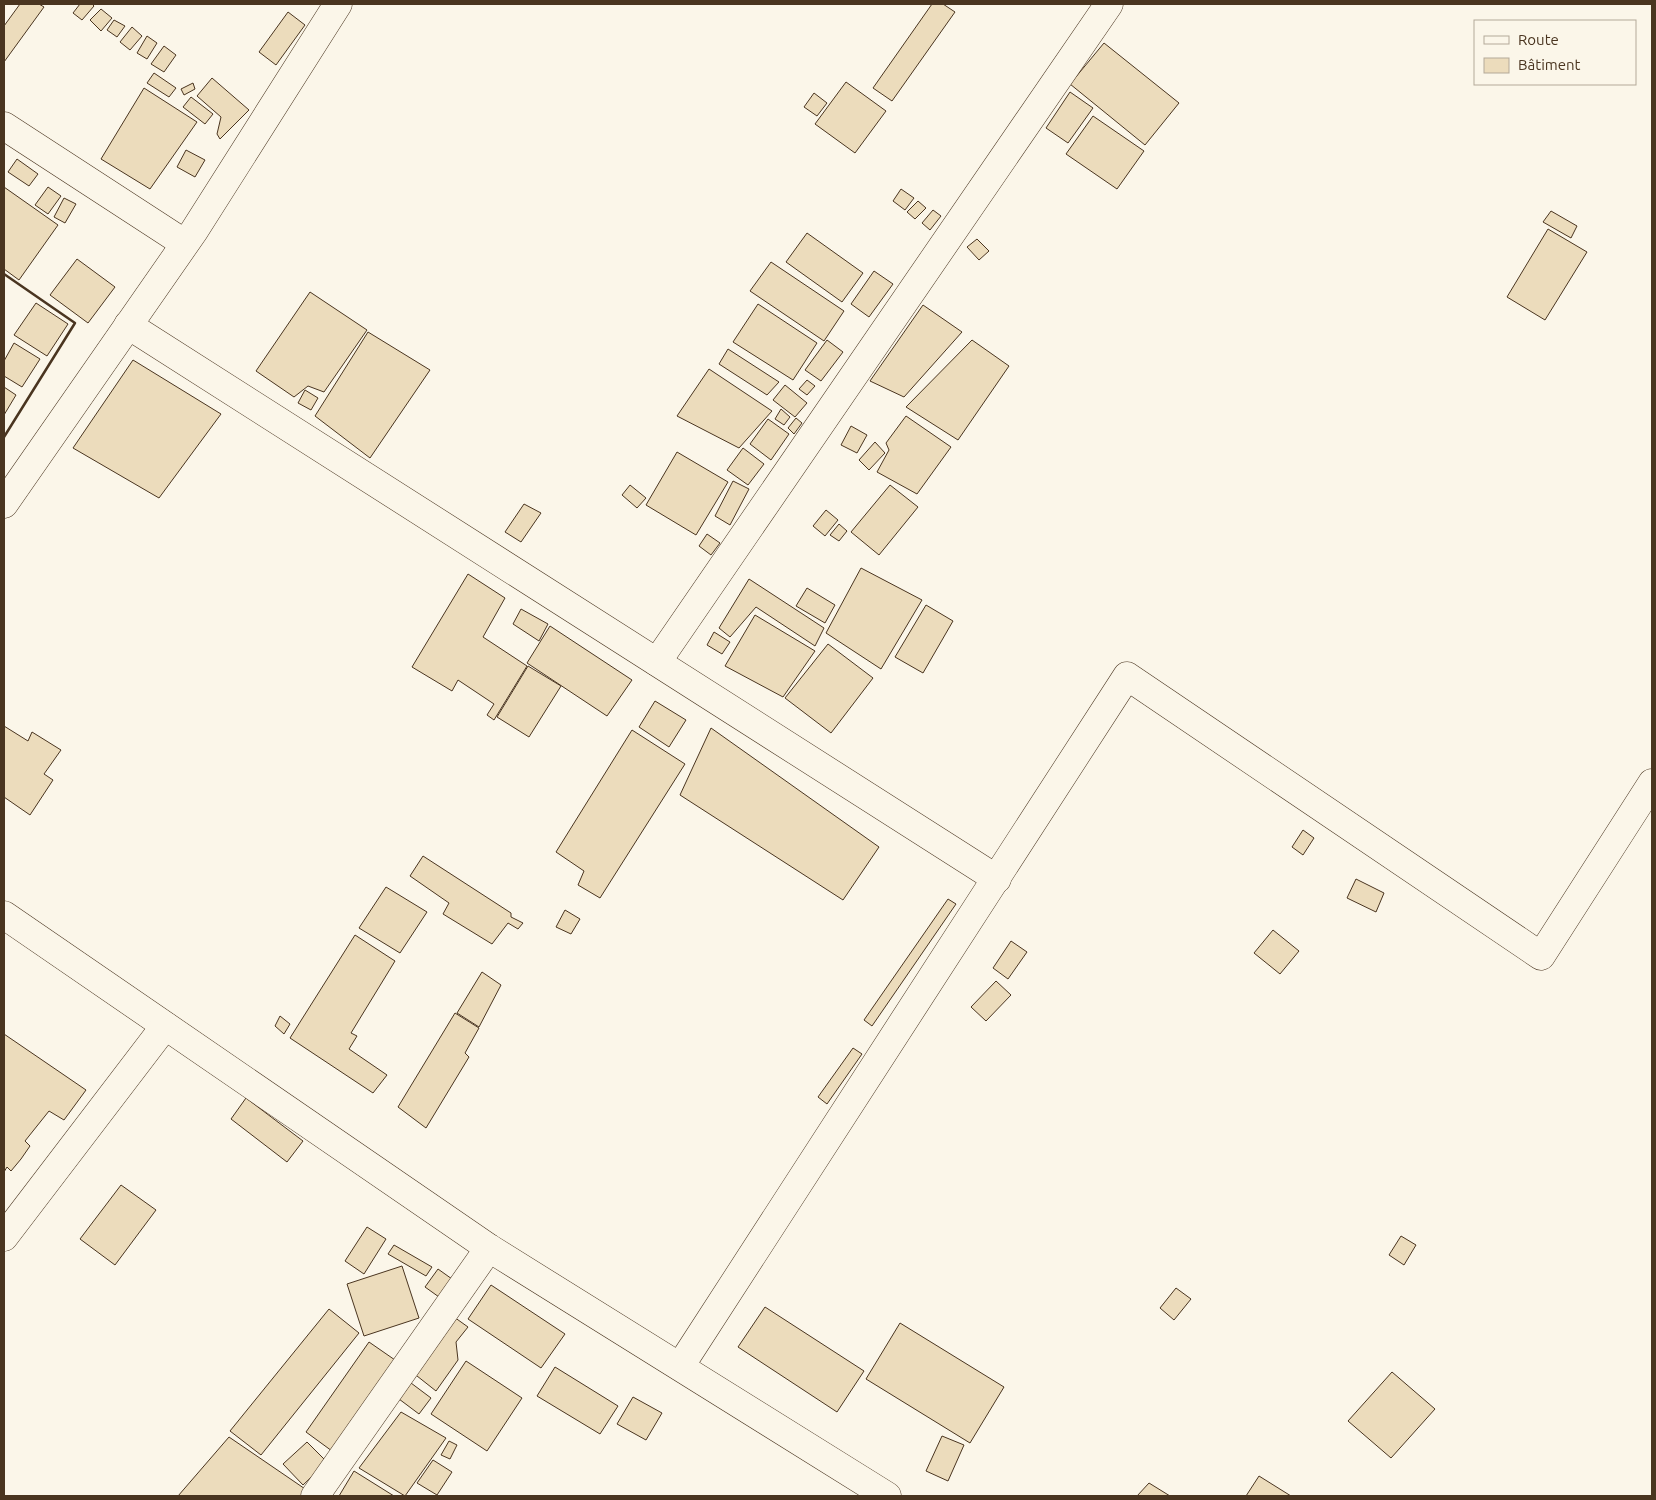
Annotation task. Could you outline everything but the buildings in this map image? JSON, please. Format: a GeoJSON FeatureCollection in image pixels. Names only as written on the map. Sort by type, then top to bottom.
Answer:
{"type":"FeatureCollection","features":[{"type":"Feature","properties":{"kind":"street"},"geometry":{"type":"LineString","coordinates":[[4,504],[184,243],[338,4]]}},
{"type":"Feature","properties":{"kind":"street"},"geometry":{"type":"LineString","coordinates":[[657,662],[1109,4]]}},
{"type":"Feature","properties":{"kind":"street"},"geometry":{"type":"LineString","coordinates":[[4,126],[184,243]]}},
{"type":"Feature","properties":{"kind":"street"},"geometry":{"type":"LineString","coordinates":[[128,325],[997,879]]}},
{"type":"Feature","properties":{"kind":"street"},"geometry":{"type":"LineString","coordinates":[[681,1365],[1127,676],[1541,956],[1652,783]]}},
{"type":"Feature","properties":{"kind":"street"},"geometry":{"type":"LineString","coordinates":[[4,915],[489,1248],[681,1365],[887,1496]]}},
{"type":"Feature","properties":{"kind":"street"},"geometry":{"type":"LineString","coordinates":[[4,1237],[165,1026]]}},
{"type":"Feature","properties":{"kind":"street"},"geometry":{"type":"LineString","coordinates":[[315,1496],[489,1248]]}},
{"type":"Feature","properties":{"kind":"wall"},"geometry":{"type":"LineString","coordinates":[[4,274],[75,323],[4,437]]}}]}
